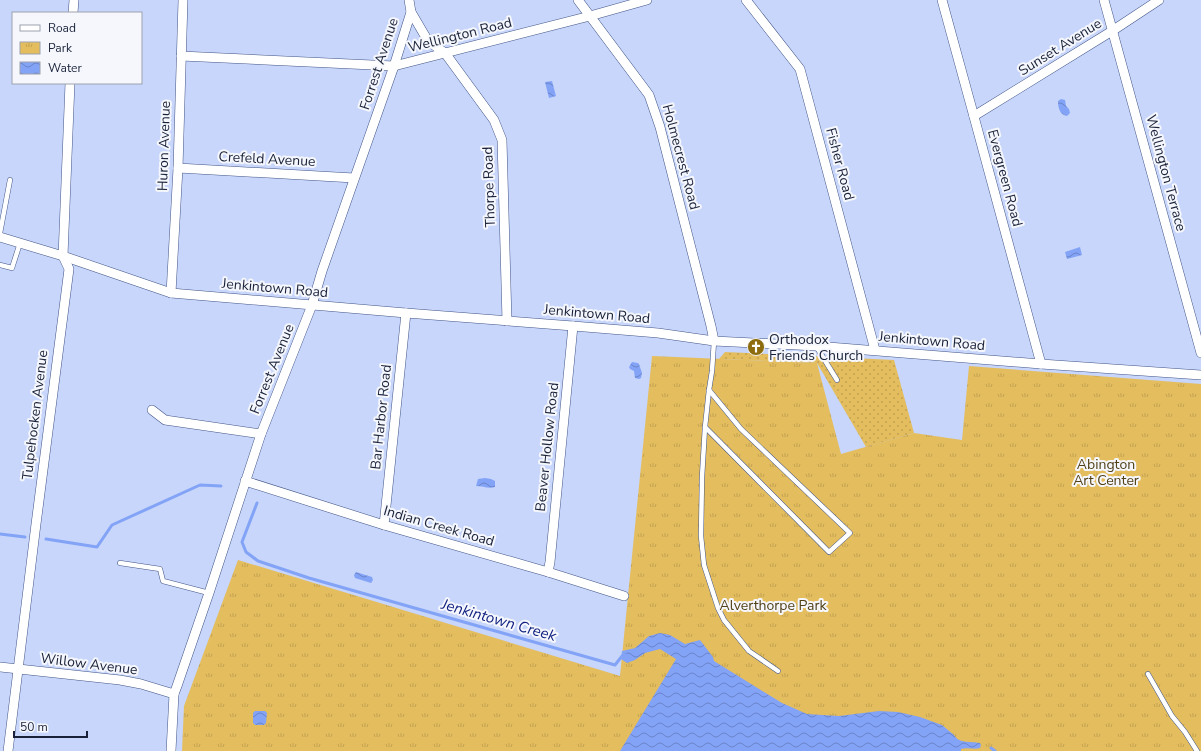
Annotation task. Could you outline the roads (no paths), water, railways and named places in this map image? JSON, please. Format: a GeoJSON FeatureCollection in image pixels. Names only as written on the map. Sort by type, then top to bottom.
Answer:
{"type":"FeatureCollection","features":[{"type":"Feature","properties":{"kind":"street"},"geometry":{"type":"LineString","coordinates":[[73,12],[74,0]]}},
{"type":"Feature","properties":{"kind":"street","name":"Huron Avenue"},"geometry":{"type":"LineString","coordinates":[[171,293],[178,168],[183,0]]}},
{"type":"Feature","properties":{"kind":"street","name":"Forrest Avenue"},"geometry":{"type":"LineString","coordinates":[[171,751],[174,694],[261,434],[312,305],[354,178],[394,66],[411,12],[409,0]]}},
{"type":"Feature","properties":{"kind":"street","name":"Holmecrest Road"},"geometry":{"type":"LineString","coordinates":[[578,0],[649,95],[660,127],[714,341]]}},
{"type":"Feature","properties":{"kind":"street","name":"Wellington Road"},"geometry":{"type":"LineString","coordinates":[[181,56],[394,66],[647,0]]}},
{"type":"Feature","properties":{"kind":"street","name":"Fisher Road"},"geometry":{"type":"LineString","coordinates":[[746,0],[800,69],[875,350]]}},
{"type":"Feature","properties":{"kind":"street","name":"Evergreen Road"},"geometry":{"type":"LineString","coordinates":[[942,0],[1041,364]]}},
{"type":"Feature","properties":{"kind":"street","name":"Wellington Terrace"},"geometry":{"type":"LineString","coordinates":[[1104,0],[1201,353]]}},
{"type":"Feature","properties":{"kind":"street","name":"Sunset Avenue"},"geometry":{"type":"LineString","coordinates":[[974,116],[1112,31],[1159,0]]}},
{"type":"Feature","properties":{"kind":"street","name":"Thorpe Road"},"geometry":{"type":"LineString","coordinates":[[411,12],[428,41],[445,52],[494,120],[502,140],[507,321]]}},
{"type":"Feature","properties":{"kind":"street","name":"Tulpehocken Avenue"},"geometry":{"type":"LineString","coordinates":[[8,751],[69,269],[63,256],[70,84]]}},
{"type":"Feature","properties":{"kind":"street","name":"Crefeld Avenue"},"geometry":{"type":"LineString","coordinates":[[178,168],[354,178]]}},
{"type":"Feature","properties":{"kind":"street","name":"Jenkintown Road"},"geometry":{"type":"LineString","coordinates":[[0,237],[63,256],[171,293],[658,333],[714,341],[875,350],[1041,364],[1201,375]]}},
{"type":"Feature","properties":{"kind":"street","name":"Bar Harbor Road"},"geometry":{"type":"LineString","coordinates":[[384,525],[406,313]]}},
{"type":"Feature","properties":{"kind":"street","name":"Beaver Hollow Road"},"geometry":{"type":"LineString","coordinates":[[548,572],[573,326]]}},
{"type":"Feature","properties":{"kind":"street"},"geometry":{"type":"LineString","coordinates":[[152,410],[165,420],[261,434]]}},
{"type":"Feature","properties":{"kind":"street","name":"Indian Creek Road"},"geometry":{"type":"LineString","coordinates":[[245,481],[384,525],[548,572],[624,596]]}},
{"type":"Feature","properties":{"kind":"street","name":"Willow Avenue"},"geometry":{"type":"LineString","coordinates":[[0,667],[120,680],[141,684],[174,694]]}},
{"type":"Feature","properties":{"kind":"lane"},"geometry":{"type":"LineString","coordinates":[[0,233],[10,180]]}},
{"type":"Feature","properties":{"kind":"lane"},"geometry":{"type":"LineString","coordinates":[[0,265],[12,268],[20,243]]}},
{"type":"Feature","properties":{"kind":"lane"},"geometry":{"type":"LineString","coordinates":[[714,341],[705,427],[702,477],[701,536],[704,565],[718,608],[724,620],[749,651],[778,671]]}},
{"type":"Feature","properties":{"kind":"lane"},"geometry":{"type":"LineString","coordinates":[[816,346],[837,380]]}},
{"type":"Feature","properties":{"kind":"lane"},"geometry":{"type":"LineString","coordinates":[[705,427],[829,552],[850,533],[741,429],[709,390]]}},
{"type":"Feature","properties":{"kind":"lane"},"geometry":{"type":"LineString","coordinates":[[120,563],[160,569],[163,581],[209,593]]}},
{"type":"Feature","properties":{"kind":"lane"},"geometry":{"type":"LineString","coordinates":[[1148,674],[1172,716],[1185,732],[1197,751]]}},
{"type":"Feature","properties":{"kind":"water"},"geometry":{"type":"Polygon","coordinates":[[[552,81],[556,96],[549,98],[545,82],[552,81]]]}},
{"type":"Feature","properties":{"kind":"water"},"geometry":{"type":"Polygon","coordinates":[[[1061,99],[1065,100],[1066,106],[1069,109],[1070,113],[1067,116],[1061,113],[1059,109],[1058,101],[1061,99]]]}},
{"type":"Feature","properties":{"kind":"water"},"geometry":{"type":"Polygon","coordinates":[[[1080,247],[1082,255],[1067,259],[1065,252],[1080,247]]]}},
{"type":"Feature","properties":{"kind":"water"},"geometry":{"type":"Polygon","coordinates":[[[632,362],[639,364],[642,373],[641,378],[639,379],[635,378],[634,371],[629,367],[632,362]]]}},
{"type":"Feature","properties":{"kind":"water"},"geometry":{"type":"Polygon","coordinates":[[[485,478],[495,481],[495,487],[490,488],[476,486],[478,479],[485,478]]]}},
{"type":"Feature","properties":{"kind":"water"},"geometry":{"type":"Polygon","coordinates":[[[356,572],[372,577],[373,580],[371,583],[355,578],[354,575],[356,572]]]}},
{"type":"Feature","properties":{"kind":"water"},"geometry":{"type":"Polygon","coordinates":[[[660,633],[670,635],[685,644],[700,640],[713,657],[714,661],[782,703],[807,714],[839,716],[879,711],[898,712],[920,717],[942,725],[959,740],[980,743],[980,748],[964,748],[961,749],[961,751],[620,751],[676,659],[660,649],[645,653],[635,660],[627,663],[621,659],[622,651],[635,648],[649,636],[660,633]]]}},
{"type":"Feature","properties":{"kind":"water"},"geometry":{"type":"Polygon","coordinates":[[[255,711],[265,711],[267,713],[266,723],[264,725],[255,725],[253,723],[253,713],[255,711]]]}},
{"type":"Feature","properties":{"kind":"waterway","name":"Jenkintown Creek"},"geometry":{"type":"LineString","coordinates":[[46,539],[97,547],[112,525],[200,485],[221,486]]}},
{"type":"Feature","properties":{"kind":"waterway","name":"Jenkintown Creek"},"geometry":{"type":"LineString","coordinates":[[257,503],[242,542],[246,552],[258,561],[309,578],[615,665],[622,656],[626,655]]}},
{"type":"Feature","properties":{"kind":"waterway","name":"Jenkintown Creek"},"geometry":{"type":"LineString","coordinates":[[0,534],[25,537]]}},
{"type":"Feature","properties":{"kind":"waterway","name":"Jenkintown Creek"},"geometry":{"type":"LineString","coordinates":[[991,748],[995,751]]}},
{"type":"Feature","properties":{"kind":"place","name":"Orthodox Friends Church"},"geometry":{"type":"Point","coordinates":[756,347]}},
{"type":"Feature","properties":{"kind":"park label","name":"Abington Art Center"},"geometry":{"type":"Point","coordinates":[1106,472]}},
{"type":"Feature","properties":{"kind":"park label","name":"Alverthorpe Park"},"geometry":{"type":"Point","coordinates":[773,605]}}]}
